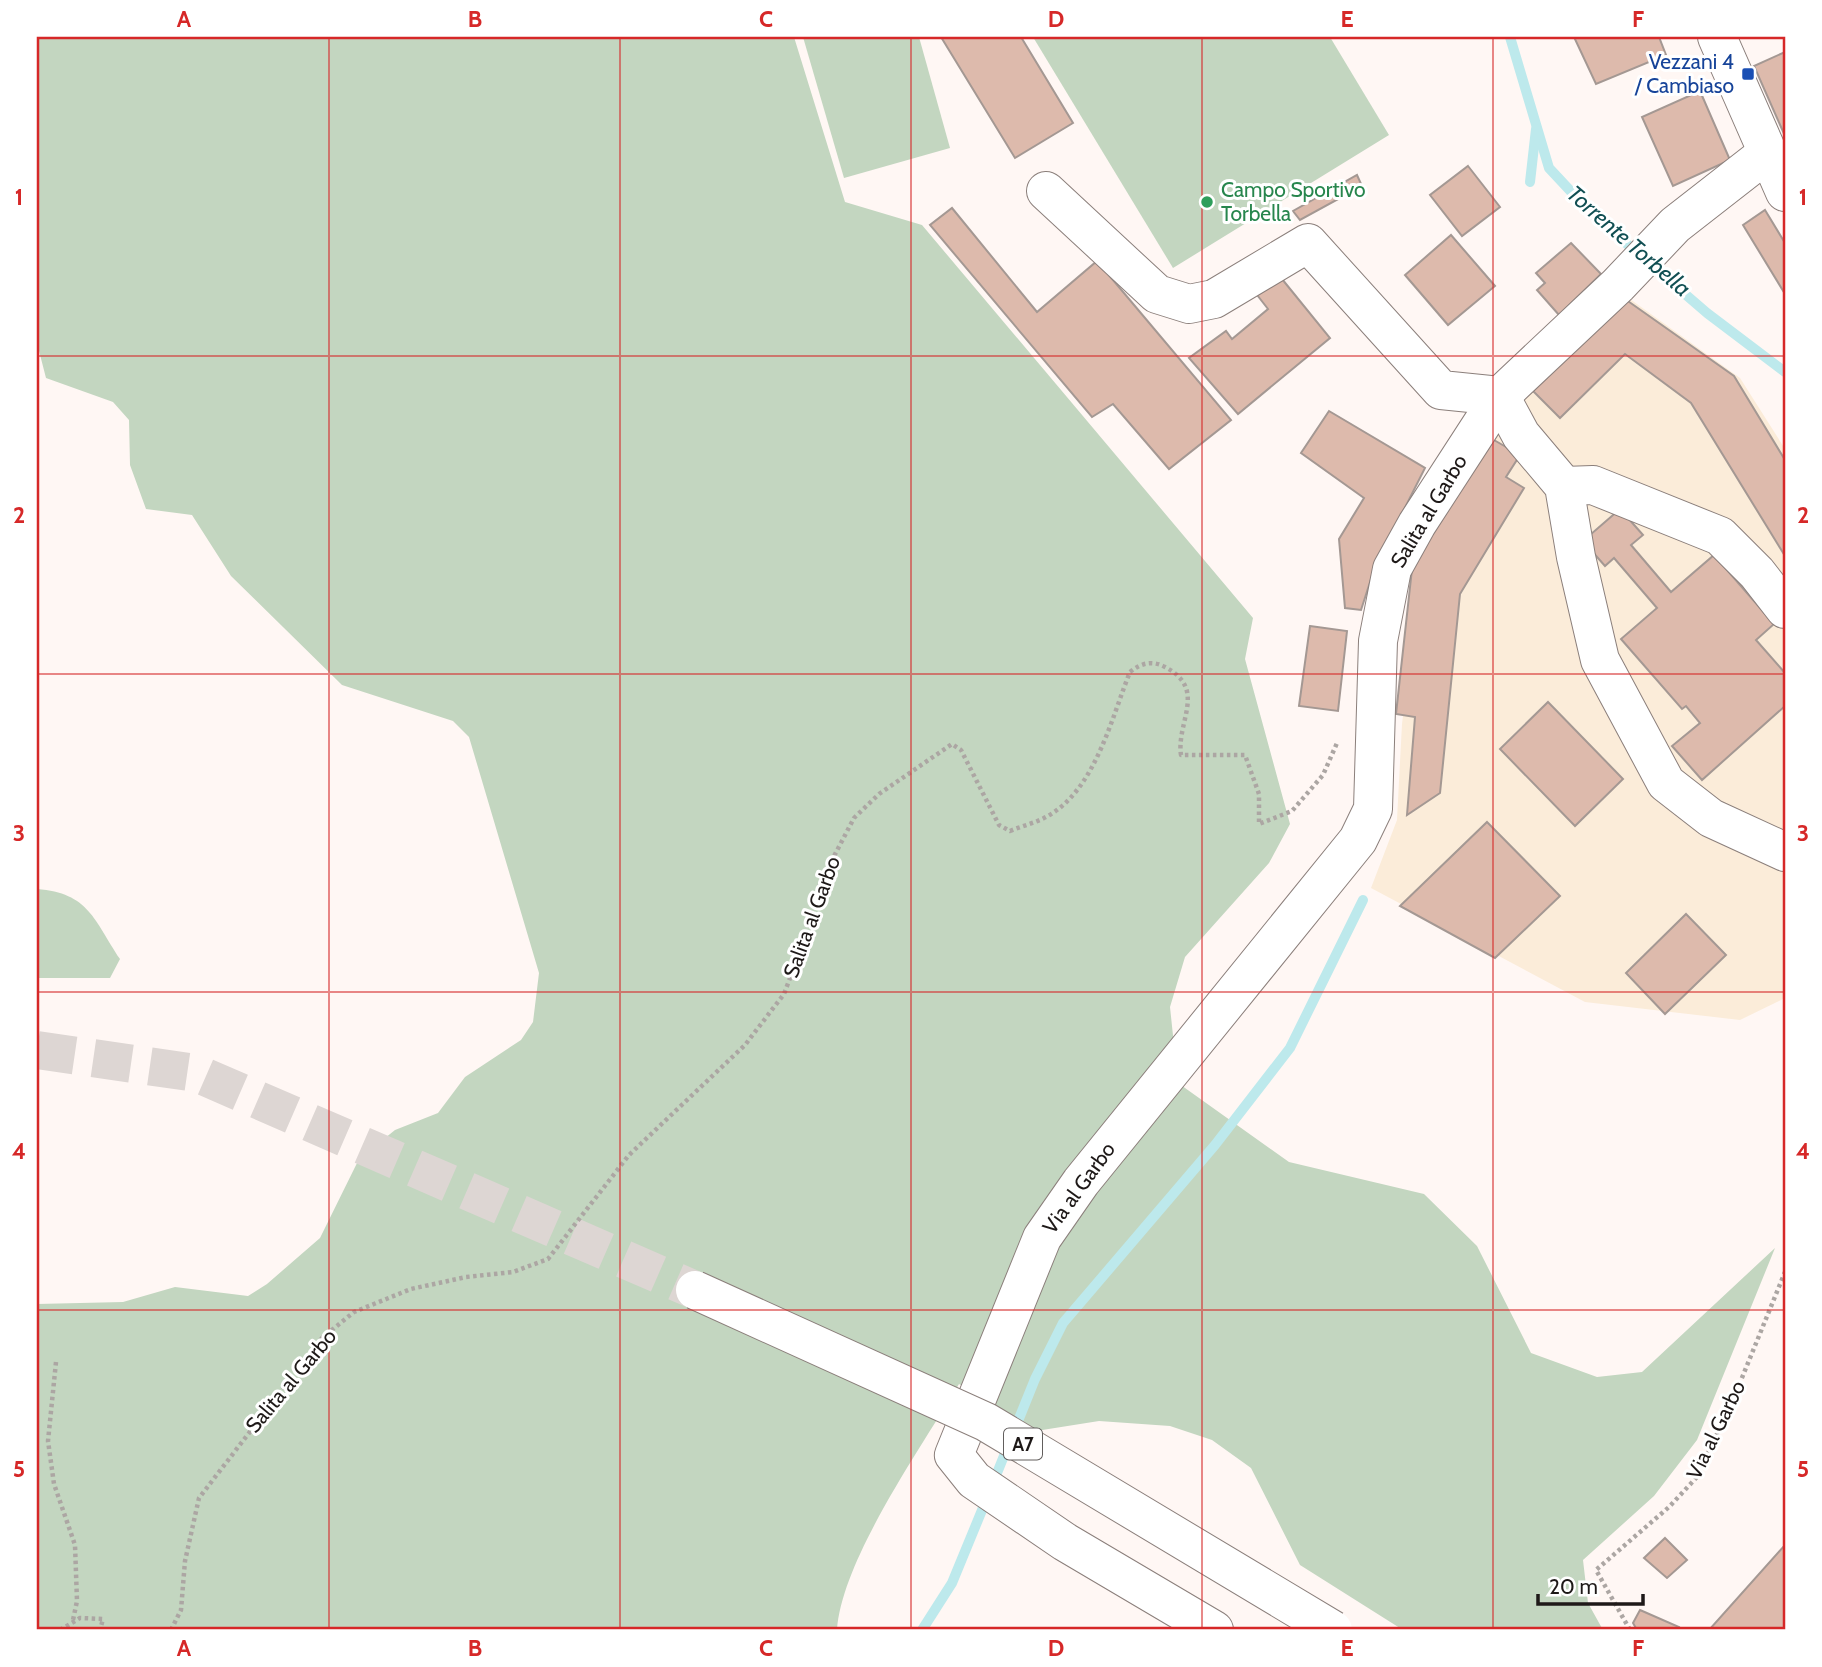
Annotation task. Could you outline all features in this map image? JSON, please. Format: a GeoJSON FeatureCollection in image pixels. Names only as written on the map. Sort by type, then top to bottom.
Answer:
{"type":"FeatureCollection","features":[{"type":"Feature","properties":{"kind":"main road"},"geometry":{"type":"LineString","coordinates":[[1717,37],[1780,180]]}},
{"type":"Feature","properties":{"kind":"main road","name":"Salita al Garbo"},"geometry":{"type":"LineString","coordinates":[[1377,677],[1378,641],[1392,569],[1417,524],[1500,396],[1618,285],[1675,225],[1780,180]]}},
{"type":"Feature","properties":{"kind":"main road"},"geometry":{"type":"LineString","coordinates":[[1046,191],[1157,294],[1189,304],[1214,299],[1308,243],[1441,390],[1500,396],[1521,435],[1564,486],[1576,557],[1600,660],[1665,783],[1711,818],[1785,852]]}},
{"type":"Feature","properties":{"kind":"main road"},"geometry":{"type":"LineString","coordinates":[[1564,486],[1593,485],[1720,536],[1757,573],[1785,609]]}},
{"type":"Feature","properties":{"kind":"main road","name":"Via al Garbo"},"geometry":{"type":"LineString","coordinates":[[1214,1630],[1065,1542],[974,1479],[954,1455],[1042,1238],[1081,1182],[1358,840],[1373,809],[1377,677]]}},
{"type":"Feature","properties":{"kind":"main road","name":"A7"},"geometry":{"type":"LineString","coordinates":[[695,1290],[985,1422],[1333,1630]]}},
{"type":"Feature","properties":{"kind":"path","name":"Salita al Garbo"},"geometry":{"type":"LineString","coordinates":[[171,1630],[181,1610],[185,1561],[199,1498],[322,1338],[354,1311],[411,1289],[466,1277],[513,1272],[548,1259],[629,1155],[745,1045],[765,1022],[784,994],[804,941],[821,881],[836,849],[854,818],[879,794],[951,744],[961,750],[999,825],[1010,831],[1048,816],[1077,790],[1090,770],[1130,672],[1141,664],[1158,664],[1173,671],[1186,687],[1189,709],[1179,742],[1181,755],[1245,755],[1259,794],[1259,824],[1292,811],[1323,775],[1338,741]]}},
{"type":"Feature","properties":{"kind":"path","name":"Via al Garbo"},"geometry":{"type":"LineString","coordinates":[[1630,1630],[1596,1570],[1669,1507],[1697,1477],[1735,1395],[1785,1272]]}},
{"type":"Feature","properties":{"kind":"path"},"geometry":{"type":"LineString","coordinates":[[56,1362],[48,1441],[54,1484],[75,1545],[76,1601],[73,1620]]}},
{"type":"Feature","properties":{"kind":"path"},"geometry":{"type":"LineString","coordinates":[[60,1630],[73,1620],[99,1619],[104,1623],[100,1630]]}},
{"type":"Feature","properties":{"kind":"shaded area"},"geometry":{"type":"Polygon","coordinates":[[[1623,294],[1740,378],[1785,449],[1785,998],[1740,1020],[1585,1002],[1371,888],[1397,820],[1402,724],[1421,564],[1506,411],[1623,294]]]}},
{"type":"Feature","properties":{"kind":"green space"},"geometry":{"type":"Polygon","coordinates":[[[37,37],[794,37],[845,202],[922,225],[1253,618],[1245,659],[1290,824],[1269,863],[1185,957],[1170,1007],[1178,1083],[1289,1162],[1424,1194],[1477,1246],[1531,1353],[1597,1377],[1642,1372],[1775,1248],[1697,1440],[1654,1496],[1583,1560],[1588,1603],[1603,1630],[1403,1630],[1300,1565],[1251,1468],[1212,1440],[1170,1426],[1099,1421],[1036,1431],[959,1384],[905,1471],[868,1538],[842,1602],[837,1630],[37,1630],[37,1304],[123,1302],[175,1287],[248,1296],[267,1284],[320,1238],[359,1159],[395,1130],[438,1113],[465,1077],[521,1040],[533,1022],[539,973],[469,737],[453,721],[342,685],[231,576],[192,515],[146,509],[130,465],[129,420],[113,402],[46,378],[37,343],[37,37]]]}},
{"type":"Feature","properties":{"kind":"green space"},"geometry":{"type":"Polygon","coordinates":[[[803,37],[919,37],[950,148],[844,178],[803,37]]]}},
{"type":"Feature","properties":{"kind":"green space","name":"Campo Sportivo Torbella"},"geometry":{"type":"Polygon","coordinates":[[[1033,37],[1330,37],[1389,135],[1173,268],[1033,37]]]}},
{"type":"Feature","properties":{"kind":"green space"},"geometry":{"type":"Polygon","coordinates":[[[37,889],[68,896],[88,911],[120,959],[110,978],[37,978],[37,889]]]}},
{"type":"Feature","properties":{"kind":"building"},"geometry":{"type":"Polygon","coordinates":[[[941,37],[1021,37],[1073,123],[1015,158],[941,37]]]}},
{"type":"Feature","properties":{"kind":"building"},"geometry":{"type":"Polygon","coordinates":[[[1574,37],[1659,37],[1666,55],[1596,84],[1574,37]]]}},
{"type":"Feature","properties":{"kind":"building"},"geometry":{"type":"Polygon","coordinates":[[[1785,52],[1785,136],[1754,66],[1785,52]]]}},
{"type":"Feature","properties":{"kind":"building"},"geometry":{"type":"Polygon","coordinates":[[[1700,91],[1730,160],[1673,186],[1642,117],[1700,91]]]}},
{"type":"Feature","properties":{"kind":"building"},"geometry":{"type":"Polygon","coordinates":[[[1468,166],[1500,207],[1462,236],[1430,195],[1468,166]]]}},
{"type":"Feature","properties":{"kind":"building"},"geometry":{"type":"Polygon","coordinates":[[[1357,175],[1362,186],[1300,220],[1293,211],[1357,175]]]}},
{"type":"Feature","properties":{"kind":"building"},"geometry":{"type":"Polygon","coordinates":[[[952,208],[1037,312],[1097,261],[1231,420],[1169,469],[1113,404],[1092,417],[930,225],[952,208]]]}},
{"type":"Feature","properties":{"kind":"building"},"geometry":{"type":"Polygon","coordinates":[[[1765,210],[1785,243],[1785,294],[1743,225],[1765,210]]]}},
{"type":"Feature","properties":{"kind":"building"},"geometry":{"type":"Polygon","coordinates":[[[1451,235],[1495,286],[1448,325],[1405,275],[1451,235]]]}},
{"type":"Feature","properties":{"kind":"building"},"geometry":{"type":"Polygon","coordinates":[[[1571,243],[1601,274],[1559,315],[1537,290],[1545,283],[1536,273],[1571,243]]]}},
{"type":"Feature","properties":{"kind":"building"},"geometry":{"type":"Polygon","coordinates":[[[1282,279],[1330,338],[1238,414],[1189,358],[1226,331],[1232,339],[1268,309],[1254,291],[1282,279]]]}},
{"type":"Feature","properties":{"kind":"building"},"geometry":{"type":"Polygon","coordinates":[[[1625,299],[1734,376],[1785,460],[1785,556],[1691,403],[1625,354],[1560,418],[1533,391],[1625,299]]]}},
{"type":"Feature","properties":{"kind":"building"},"geometry":{"type":"Polygon","coordinates":[[[1329,411],[1425,468],[1375,567],[1361,610],[1345,608],[1339,539],[1364,498],[1301,453],[1329,411]]]}},
{"type":"Feature","properties":{"kind":"building"},"geometry":{"type":"Polygon","coordinates":[[[1487,436],[1520,455],[1506,477],[1524,488],[1460,594],[1440,793],[1407,815],[1415,717],[1396,714],[1413,560],[1487,436]]]}},
{"type":"Feature","properties":{"kind":"building"},"geometry":{"type":"Polygon","coordinates":[[[1620,509],[1643,535],[1631,545],[1671,592],[1714,555],[1774,624],[1756,640],[1785,673],[1785,706],[1702,780],[1672,746],[1700,723],[1686,706],[1682,709],[1621,639],[1657,608],[1614,558],[1605,566],[1583,541],[1620,509]]]}},
{"type":"Feature","properties":{"kind":"building"},"geometry":{"type":"Polygon","coordinates":[[[1310,626],[1347,631],[1338,711],[1299,706],[1310,626]]]}},
{"type":"Feature","properties":{"kind":"building"},"geometry":{"type":"Polygon","coordinates":[[[1548,702],[1623,779],[1575,826],[1500,749],[1548,702]]]}},
{"type":"Feature","properties":{"kind":"building"},"geometry":{"type":"Polygon","coordinates":[[[1487,822],[1560,896],[1495,958],[1400,906],[1487,822]]]}},
{"type":"Feature","properties":{"kind":"building"},"geometry":{"type":"Polygon","coordinates":[[[1686,914],[1726,955],[1665,1014],[1626,973],[1686,914]]]}},
{"type":"Feature","properties":{"kind":"building"},"geometry":{"type":"Polygon","coordinates":[[[1665,1538],[1687,1560],[1667,1578],[1644,1558],[1665,1538]]]}},
{"type":"Feature","properties":{"kind":"building"},"geometry":{"type":"Polygon","coordinates":[[[1785,1545],[1785,1630],[1709,1630],[1785,1545]]]}},
{"type":"Feature","properties":{"kind":"building"},"geometry":{"type":"Polygon","coordinates":[[[1640,1610],[1679,1627],[1678,1630],[1637,1630],[1633,1623],[1640,1610]]]}},
{"type":"Feature","properties":{"kind":"waterway","name":"Torrente Torbella"},"geometry":{"type":"LineString","coordinates":[[1510,37],[1549,168],[1591,213],[1707,313],[1785,372]]}},
{"type":"Feature","properties":{"kind":"waterway"},"geometry":{"type":"LineString","coordinates":[[1530,182],[1536,129]]}},
{"type":"Feature","properties":{"kind":"waterway"},"geometry":{"type":"LineString","coordinates":[[993,1483],[1035,1379],[1063,1323],[1215,1145],[1290,1048],[1363,900]]}},
{"type":"Feature","properties":{"kind":"waterway"},"geometry":{"type":"LineString","coordinates":[[922,1630],[952,1583],[987,1498]]}},
{"type":"Feature","properties":{"kind":"tunnel"},"geometry":{"type":"LineString","coordinates":[[37,1050],[196,1073],[695,1290]]}},
{"type":"Feature","properties":{"kind":"place","name":"Vezzani 4 / Cambiaso"},"geometry":{"type":"Point","coordinates":[1748,74]}},
{"type":"Feature","properties":{"kind":"place","name":"Campo Sportivo Torbella"},"geometry":{"type":"Point","coordinates":[1207,202]}}]}
